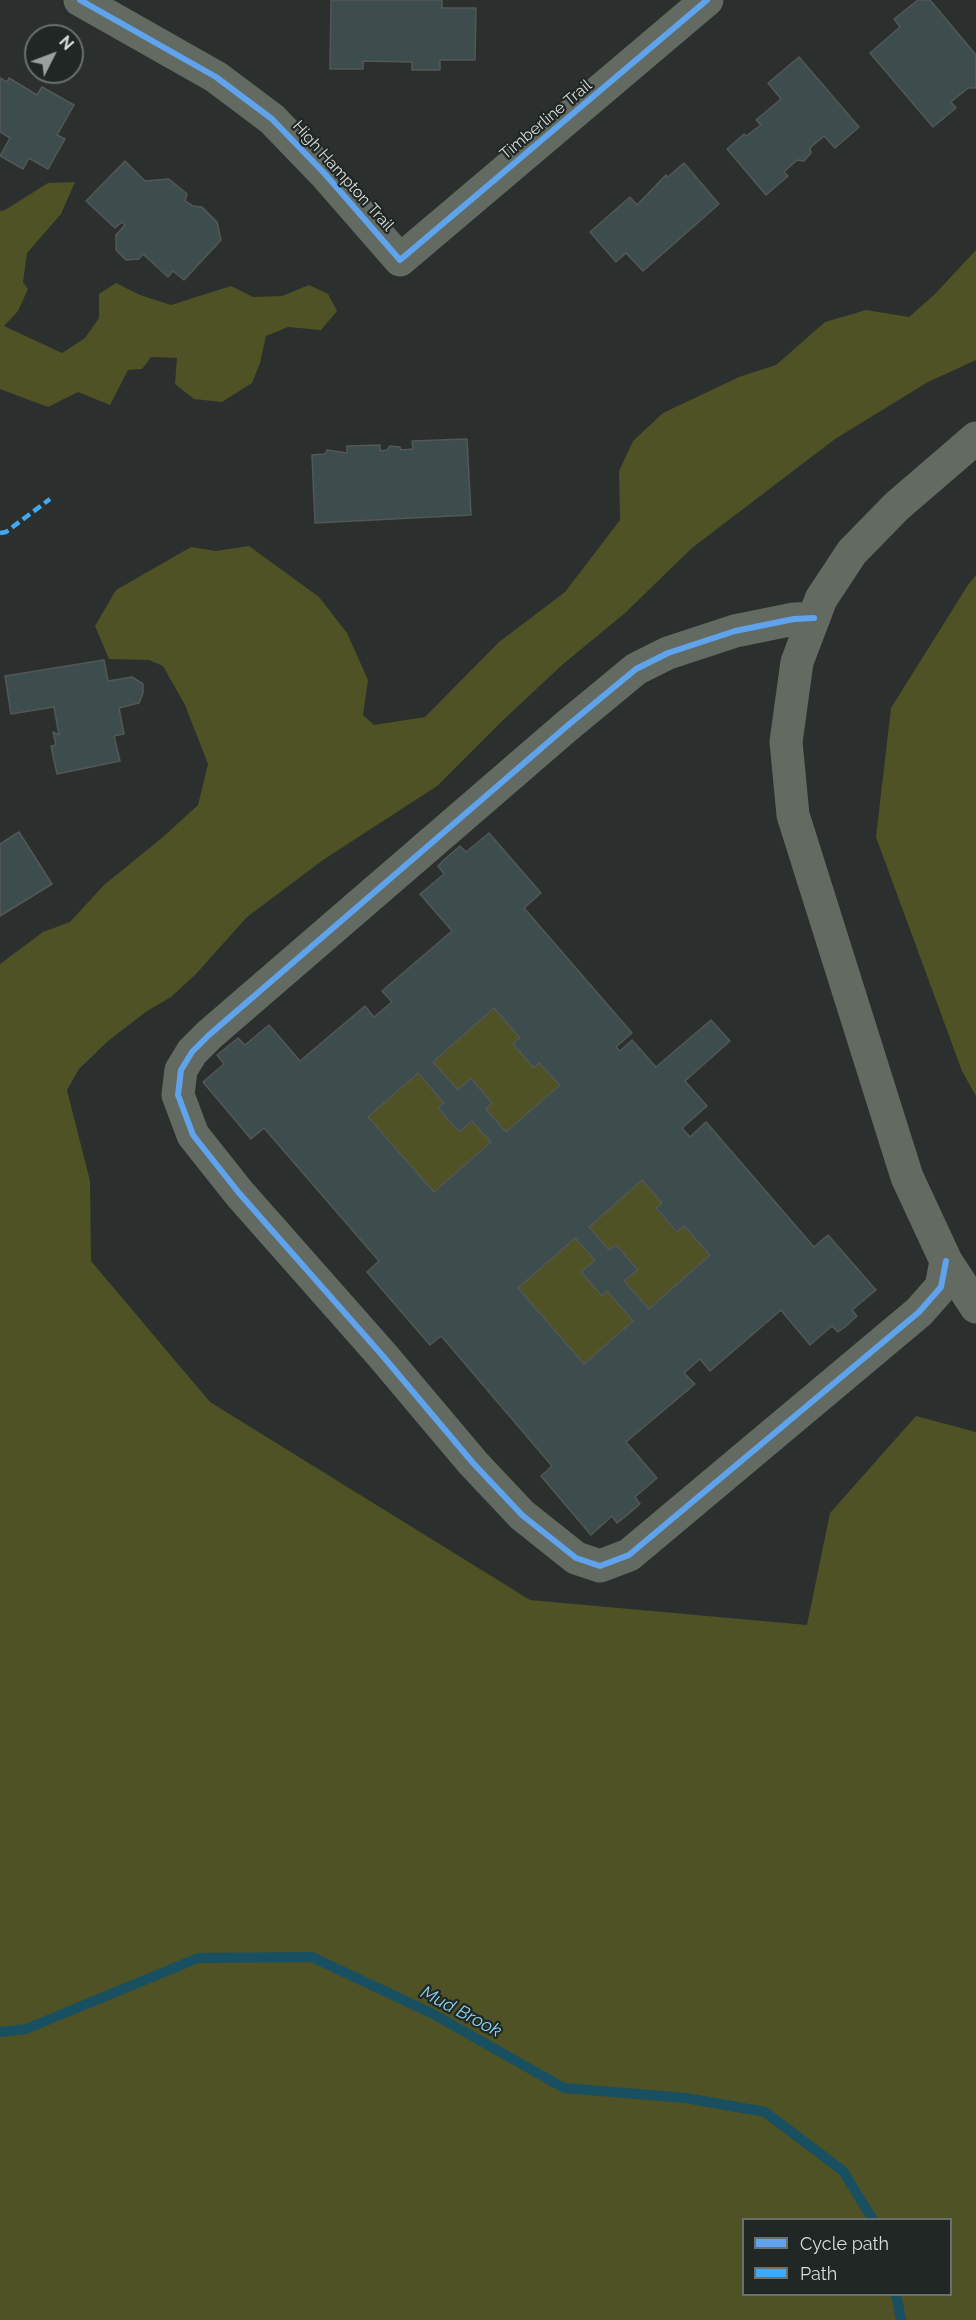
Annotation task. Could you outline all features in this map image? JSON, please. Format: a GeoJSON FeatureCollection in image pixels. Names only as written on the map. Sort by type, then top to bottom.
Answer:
{"type":"FeatureCollection","features":[{"type":"Feature","properties":{"kind":"street","name":"High Hampton Trail"},"geometry":{"type":"LineString","coordinates":[[80,0],[216,77],[272,119],[325,174],[400,260]]}},
{"type":"Feature","properties":{"kind":"street","name":"Timberline Trail"},"geometry":{"type":"LineString","coordinates":[[400,260],[708,0]]}},
{"type":"Feature","properties":{"kind":"street"},"geometry":{"type":"LineString","coordinates":[[976,438],[897,506],[852,552],[821,599],[797,662],[786,742],[793,815],[907,1177],[946,1261],[976,1307]]}},
{"type":"Feature","properties":{"kind":"street"},"geometry":{"type":"LineString","coordinates":[[814,618],[735,631],[668,653],[636,669],[209,1035],[192,1052],[181,1070],[178,1095],[193,1135],[239,1193],[382,1355],[473,1463],[522,1515],[576,1558],[600,1566],[629,1556],[920,1312],[941,1287],[946,1261]]}},
{"type":"Feature","properties":{"kind":"green space"},"geometry":{"type":"Polygon","coordinates":[[[75,182],[61,214],[27,253],[23,282],[28,289],[18,311],[4,326],[62,353],[85,338],[99,318],[99,294],[116,283],[140,295],[171,305],[231,286],[253,297],[282,296],[309,285],[328,294],[337,311],[321,330],[288,327],[266,336],[260,363],[252,383],[222,402],[194,399],[175,384],[177,358],[151,357],[142,369],[128,370],[110,405],[78,392],[48,407],[0,389],[0,211],[48,183],[75,182]]]}},
{"type":"Feature","properties":{"kind":"green space"},"geometry":{"type":"Polygon","coordinates":[[[976,250],[976,360],[928,382],[835,439],[692,548],[625,613],[562,665],[437,786],[323,860],[247,917],[196,974],[171,997],[147,1011],[108,1041],[79,1069],[67,1090],[90,1181],[91,1261],[210,1402],[530,1600],[807,1625],[830,1513],[916,1416],[976,1432],[976,2320],[0,2320],[0,964],[43,932],[70,922],[104,885],[198,805],[208,764],[185,705],[163,666],[149,660],[109,659],[95,626],[116,590],[191,547],[216,551],[249,546],[319,597],[347,633],[368,680],[363,715],[374,725],[425,717],[499,642],[565,592],[620,520],[619,471],[633,441],[663,413],[739,377],[776,365],[825,322],[866,310],[909,317],[934,295],[976,250]]]}},
{"type":"Feature","properties":{"kind":"green space"},"geometry":{"type":"Polygon","coordinates":[[[976,575],[976,1096],[962,1071],[876,837],[891,708],[976,575]]]}},
{"type":"Feature","properties":{"kind":"green space"},"geometry":{"type":"Polygon","coordinates":[[[494,1008],[520,1038],[513,1044],[534,1067],[539,1063],[560,1085],[506,1132],[486,1109],[492,1103],[471,1078],[458,1090],[433,1062],[494,1008]]]}},
{"type":"Feature","properties":{"kind":"green space"},"geometry":{"type":"Polygon","coordinates":[[[418,1073],[444,1103],[438,1108],[458,1132],[472,1121],[491,1142],[434,1192],[368,1117],[418,1073]]]}},
{"type":"Feature","properties":{"kind":"green space"},"geometry":{"type":"Polygon","coordinates":[[[642,1180],[662,1203],[656,1209],[676,1232],[684,1226],[710,1255],[649,1309],[624,1281],[637,1269],[616,1245],[609,1250],[589,1227],[642,1180]]]}},
{"type":"Feature","properties":{"kind":"green space"},"geometry":{"type":"Polygon","coordinates":[[[575,1238],[595,1260],[602,1296],[607,1291],[633,1321],[584,1364],[518,1288],[575,1238]]]}},
{"type":"Feature","properties":{"kind":"building"},"geometry":{"type":"Polygon","coordinates":[[[331,0],[442,0],[442,8],[476,8],[475,60],[440,60],[440,70],[412,70],[412,62],[363,61],[363,69],[330,69],[331,0]]]}},
{"type":"Feature","properties":{"kind":"building"},"geometry":{"type":"Polygon","coordinates":[[[918,0],[930,0],[976,55],[976,88],[968,88],[951,102],[956,108],[933,127],[870,53],[900,27],[894,19],[918,0]]]}},
{"type":"Feature","properties":{"kind":"building"},"geometry":{"type":"Polygon","coordinates":[[[799,57],[859,127],[835,148],[824,136],[810,148],[811,153],[804,161],[797,160],[784,172],[788,176],[766,195],[727,149],[744,134],[746,136],[761,125],[756,120],[781,99],[768,83],[799,57]]]}},
{"type":"Feature","properties":{"kind":"building"},"geometry":{"type":"Polygon","coordinates":[[[0,78],[7,82],[9,78],[37,95],[42,87],[74,105],[57,135],[65,139],[48,169],[29,158],[23,169],[0,156],[10,138],[0,132],[0,78]]]}},
{"type":"Feature","properties":{"kind":"building"},"geometry":{"type":"Polygon","coordinates":[[[125,161],[145,181],[169,179],[187,194],[185,201],[193,206],[202,207],[217,222],[221,240],[184,280],[173,271],[168,277],[143,254],[139,259],[126,260],[116,250],[116,235],[125,225],[122,222],[115,228],[86,201],[125,161]]]}},
{"type":"Feature","properties":{"kind":"building"},"geometry":{"type":"Polygon","coordinates":[[[684,163],[719,204],[643,271],[626,253],[616,262],[590,232],[630,197],[637,205],[666,175],[668,177],[684,163]]]}},
{"type":"Feature","properties":{"kind":"building"},"geometry":{"type":"Polygon","coordinates":[[[467,439],[471,515],[315,523],[312,455],[325,454],[327,450],[347,453],[347,446],[380,445],[380,451],[387,450],[390,446],[400,447],[401,450],[413,449],[412,441],[467,439]]]}},
{"type":"Feature","properties":{"kind":"building"},"geometry":{"type":"Polygon","coordinates":[[[104,660],[108,681],[132,677],[143,684],[143,693],[139,703],[119,708],[124,734],[114,736],[120,761],[57,774],[51,746],[56,745],[53,732],[59,735],[54,707],[11,714],[5,676],[104,660]]]}},
{"type":"Feature","properties":{"kind":"building"},"geometry":{"type":"Polygon","coordinates":[[[19,832],[52,884],[0,916],[0,844],[19,832]]]}},
{"type":"Feature","properties":{"kind":"building"},"geometry":{"type":"Polygon","coordinates":[[[489,833],[541,893],[524,908],[632,1033],[616,1047],[620,1051],[632,1040],[656,1067],[711,1020],[730,1041],[685,1081],[707,1106],[682,1128],[690,1137],[706,1122],[814,1247],[828,1235],[876,1290],[852,1310],[857,1316],[845,1327],[838,1332],[832,1326],[810,1345],[781,1310],[710,1371],[700,1359],[684,1373],[695,1384],[626,1442],[657,1478],[635,1497],[640,1504],[617,1523],[612,1516],[591,1535],[541,1476],[552,1466],[443,1338],[441,1336],[430,1345],[367,1272],[379,1261],[264,1128],[251,1139],[203,1082],[224,1064],[217,1055],[238,1038],[245,1045],[269,1025],[300,1061],[365,1006],[374,1017],[392,1002],[382,991],[452,931],[420,894],[444,874],[438,866],[445,859],[460,846],[466,852],[489,833]],[[494,1008],[433,1062],[458,1090],[471,1078],[492,1103],[486,1109],[506,1132],[560,1085],[539,1063],[534,1068],[513,1044],[520,1038],[494,1008]],[[418,1073],[368,1117],[434,1192],[491,1142],[472,1121],[459,1132],[438,1108],[444,1103],[418,1073]],[[642,1180],[589,1227],[609,1250],[616,1245],[638,1270],[624,1281],[649,1309],[710,1255],[684,1226],[677,1232],[656,1208],[662,1203],[642,1180]],[[575,1238],[518,1288],[584,1364],[633,1321],[607,1291],[602,1296],[581,1272],[595,1260],[575,1238]]]}},
{"type":"Feature","properties":{"kind":"waterway","name":"Mud Brook"},"geometry":{"type":"LineString","coordinates":[[0,2032],[26,2029],[198,1958],[312,1957],[433,2014],[564,2088],[686,2098],[765,2112],[843,2171],[872,2218]]}},
{"type":"Feature","properties":{"kind":"waterway","name":"Mud Brook"},"geometry":{"type":"LineString","coordinates":[[896,2296],[901,2320]]}},
{"type":"Feature","properties":{"kind":"marked path"},"geometry":{"type":"LineString","coordinates":[[0,533],[6,532],[50,499]]}},
{"type":"Feature","properties":{"kind":"cycle path"},"geometry":{"type":"LineString","coordinates":[[80,0],[216,77],[272,119],[325,174],[400,260],[707,0]]}},
{"type":"Feature","properties":{"kind":"cycle path"},"geometry":{"type":"LineString","coordinates":[[814,618],[794,619],[735,631],[668,653],[636,669],[209,1035],[192,1052],[181,1070],[178,1095],[193,1135],[239,1193],[382,1355],[473,1463],[522,1515],[576,1558],[600,1566],[629,1555],[919,1312],[941,1287],[946,1261]]}}]}
